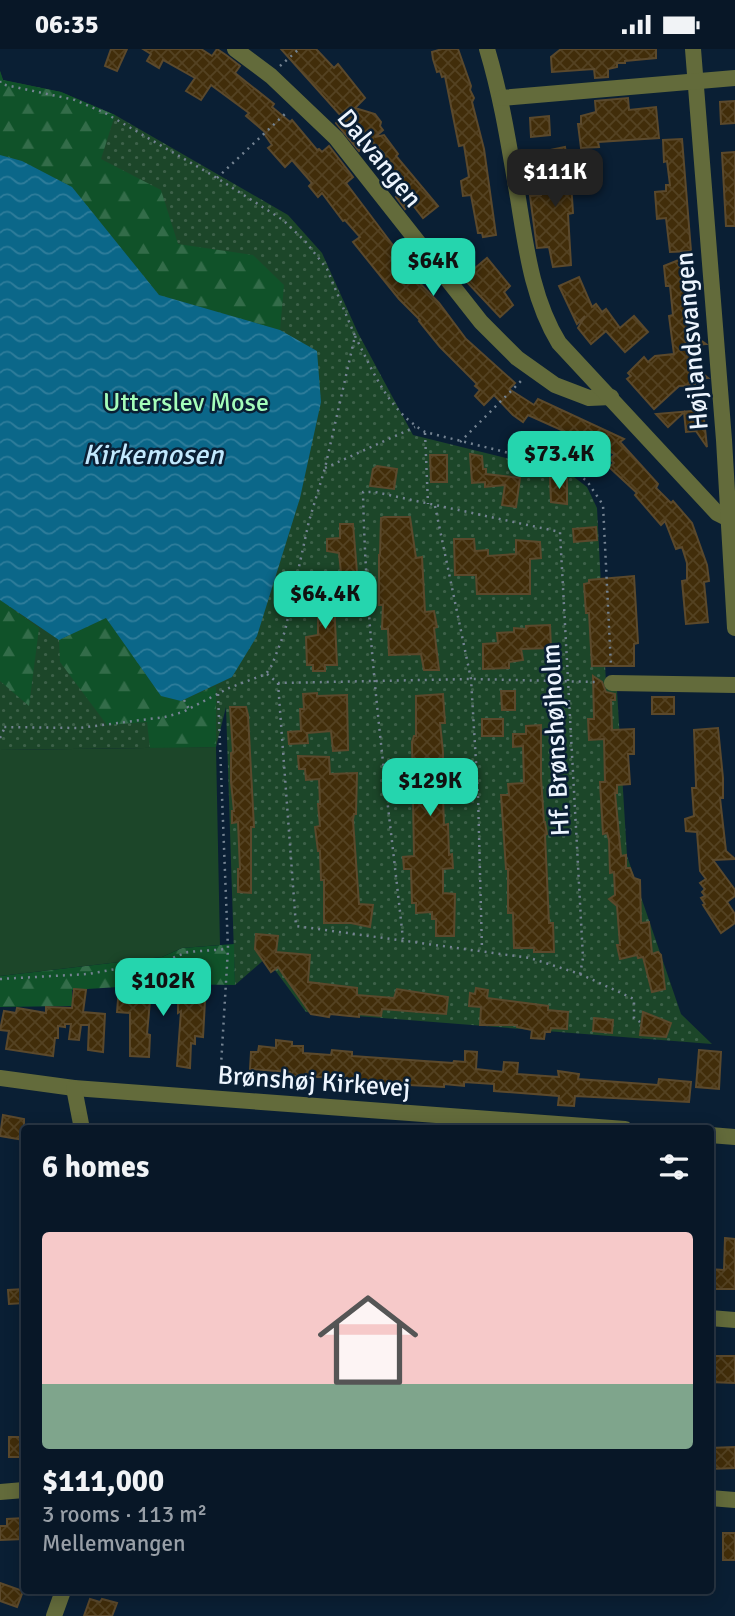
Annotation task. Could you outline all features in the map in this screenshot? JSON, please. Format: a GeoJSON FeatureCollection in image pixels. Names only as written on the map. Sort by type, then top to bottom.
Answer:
{"type":"FeatureCollection","features":[{"type":"Feature","properties":{"kind":"street","name":"Dalvangen"},"geometry":{"type":"LineString","coordinates":[[235,49],[299,101],[336,138],[481,322],[532,371],[555,385],[589,398],[611,397]]}},
{"type":"Feature","properties":{"kind":"street"},"geometry":{"type":"LineString","coordinates":[[486,49],[501,98],[530,267],[540,305],[559,343],[717,513],[729,519]]}},
{"type":"Feature","properties":{"kind":"street","name":"Højlandsvangen"},"geometry":{"type":"LineString","coordinates":[[693,49],[733,543],[735,628]]}},
{"type":"Feature","properties":{"kind":"street"},"geometry":{"type":"LineString","coordinates":[[501,98],[735,78]]}},
{"type":"Feature","properties":{"kind":"street"},"geometry":{"type":"LineString","coordinates":[[612,683],[735,684]]}},
{"type":"Feature","properties":{"kind":"street","name":"Brønshøj Kirkevej"},"geometry":{"type":"LineString","coordinates":[[0,1078],[74,1088],[571,1125]]}},
{"type":"Feature","properties":{"kind":"street"},"geometry":{"type":"LineString","coordinates":[[74,1088],[81,1125]]}},
{"type":"Feature","properties":{"kind":"street"},"geometry":{"type":"LineString","coordinates":[[714,1135],[735,1137]]}},
{"type":"Feature","properties":{"kind":"street"},"geometry":{"type":"LineString","coordinates":[[714,1318],[735,1320]]}},
{"type":"Feature","properties":{"kind":"street"},"geometry":{"type":"LineString","coordinates":[[0,1492],[21,1490]]}},
{"type":"Feature","properties":{"kind":"street"},"geometry":{"type":"LineString","coordinates":[[714,1498],[735,1500]]}},
{"type":"Feature","properties":{"kind":"street"},"geometry":{"type":"LineString","coordinates":[[54,1616],[62,1594]]}},
{"type":"Feature","properties":{"kind":"path"},"geometry":{"type":"LineString","coordinates":[[280,66],[299,49]]}},
{"type":"Feature","properties":{"kind":"path"},"geometry":{"type":"LineString","coordinates":[[0,81],[1,84],[75,100],[105,113],[283,220],[305,241],[327,269],[355,336],[387,399],[416,427],[460,442],[569,468],[587,481],[603,505],[612,683],[471,679],[278,683],[266,674]]}},
{"type":"Feature","properties":{"kind":"path"},"geometry":{"type":"LineString","coordinates":[[217,178],[299,101]]}},
{"type":"Feature","properties":{"kind":"path"},"geometry":{"type":"LineString","coordinates":[[0,738],[2,727],[79,728],[165,717],[266,674],[285,631],[355,336]]}},
{"type":"Feature","properties":{"kind":"path"},"geometry":{"type":"LineString","coordinates":[[460,442],[532,371]]}},
{"type":"Feature","properties":{"kind":"path"},"geometry":{"type":"LineString","coordinates":[[325,468],[416,427]]}},
{"type":"Feature","properties":{"kind":"path"},"geometry":{"type":"LineString","coordinates":[[425,432],[428,503]]}},
{"type":"Feature","properties":{"kind":"path","name":"Hf. Brønshøjholm"},"geometry":{"type":"LineString","coordinates":[[403,939],[375,681],[364,544],[363,492],[375,492],[560,532],[583,958],[580,974]]}},
{"type":"Feature","properties":{"kind":"path"},"geometry":{"type":"LineString","coordinates":[[435,505],[471,679],[478,795],[482,950]]}},
{"type":"Feature","properties":{"kind":"path"},"geometry":{"type":"LineString","coordinates":[[278,683],[296,926],[530,958],[580,974],[634,999],[634,1018],[640,1022]]}},
{"type":"Feature","properties":{"kind":"path"},"geometry":{"type":"LineString","coordinates":[[218,694],[228,949],[219,1099]]}},
{"type":"Feature","properties":{"kind":"path"},"geometry":{"type":"LineString","coordinates":[[184,699],[189,709]]}},
{"type":"Feature","properties":{"kind":"path"},"geometry":{"type":"LineString","coordinates":[[0,979],[89,974],[167,960],[188,952],[228,949]]}},
{"type":"Feature","properties":{"kind":"green space","name":"Utterslev Mose"},"geometry":{"type":"Polygon","coordinates":[[[0,71],[3,80],[61,92],[115,115],[288,215],[322,253],[358,333],[413,435],[570,474],[587,487],[597,508],[606,683],[617,691],[627,856],[681,1014],[712,1044],[306,1012],[266,958],[235,985],[226,707],[216,747],[0,750],[0,71]]]}},
{"type":"Feature","properties":{"kind":"green space"},"geometry":{"type":"Polygon","coordinates":[[[0,71],[3,80],[61,92],[115,115],[101,159],[161,190],[178,244],[253,255],[284,285],[280,330],[159,295],[72,187],[22,161],[0,155],[0,71]]]}},
{"type":"Feature","properties":{"kind":"green space"},"geometry":{"type":"Polygon","coordinates":[[[0,600],[39,628],[29,706],[0,681],[0,600]]]}},
{"type":"Feature","properties":{"kind":"green space"},"geometry":{"type":"Polygon","coordinates":[[[106,618],[161,696],[181,701],[216,686],[216,747],[150,749],[147,722],[107,725],[60,662],[59,640],[106,618]]]}},
{"type":"Feature","properties":{"kind":"green space"},"geometry":{"type":"Polygon","coordinates":[[[216,747],[220,945],[182,948],[162,957],[0,976],[0,750],[216,747]]]}},
{"type":"Feature","properties":{"kind":"green space"},"geometry":{"type":"Polygon","coordinates":[[[234,944],[235,985],[165,984],[72,990],[72,1006],[0,1007],[0,976],[162,957],[182,948],[234,944]]]}},
{"type":"Feature","properties":{"kind":"water","name":"Kirkemosen"},"geometry":{"type":"Polygon","coordinates":[[[0,155],[22,161],[72,187],[159,295],[280,330],[317,351],[321,402],[300,498],[257,636],[232,677],[181,701],[161,696],[106,618],[59,640],[0,600],[0,155]]]}},
{"type":"Feature","properties":{"kind":"building"},"geometry":{"type":"Polygon","coordinates":[[[111,49],[127,49],[117,71],[105,66],[111,49]]]}},
{"type":"Feature","properties":{"kind":"building"},"geometry":{"type":"Polygon","coordinates":[[[143,49],[201,49],[212,56],[217,49],[240,66],[235,73],[274,104],[272,107],[290,122],[292,120],[317,150],[322,152],[329,146],[353,177],[346,183],[410,269],[408,271],[439,303],[466,339],[515,383],[509,389],[534,405],[538,399],[624,439],[620,442],[658,484],[656,488],[671,503],[673,501],[692,523],[707,565],[709,581],[704,582],[708,622],[686,624],[682,581],[687,580],[687,563],[682,547],[676,549],[665,521],[661,525],[635,495],[637,493],[609,467],[614,463],[610,459],[615,454],[528,415],[523,422],[494,395],[484,405],[475,396],[480,390],[475,386],[477,384],[440,347],[353,242],[360,237],[343,221],[322,193],[318,197],[309,186],[312,183],[292,160],[285,167],[268,148],[272,145],[266,133],[246,116],[249,113],[211,85],[201,100],[186,91],[195,78],[163,60],[159,68],[147,61],[151,54],[143,49]]]}},
{"type":"Feature","properties":{"kind":"building"},"geometry":{"type":"Polygon","coordinates":[[[281,49],[316,49],[334,68],[338,64],[365,98],[355,108],[375,114],[381,122],[383,130],[375,137],[384,135],[398,154],[396,156],[438,206],[423,218],[412,204],[405,209],[396,197],[403,191],[384,165],[381,166],[366,145],[359,151],[336,123],[342,117],[281,49]]]}},
{"type":"Feature","properties":{"kind":"building"},"geometry":{"type":"Polygon","coordinates":[[[458,49],[471,86],[474,98],[472,102],[484,149],[496,235],[483,237],[482,233],[478,233],[471,195],[463,196],[461,181],[469,177],[464,145],[459,146],[445,76],[442,77],[440,71],[437,72],[432,52],[458,49]]]}},
{"type":"Feature","properties":{"kind":"building"},"geometry":{"type":"Polygon","coordinates":[[[561,49],[656,49],[656,58],[617,63],[617,67],[608,69],[608,77],[595,78],[594,69],[552,72],[551,57],[561,49]]]}},
{"type":"Feature","properties":{"kind":"building"},"geometry":{"type":"Polygon","coordinates":[[[628,98],[629,110],[656,107],[659,138],[598,142],[599,147],[581,148],[578,124],[581,124],[581,116],[596,112],[595,101],[628,98]]]}},
{"type":"Feature","properties":{"kind":"building"},"geometry":{"type":"Polygon","coordinates":[[[735,101],[735,123],[721,124],[720,102],[735,101]]]}},
{"type":"Feature","properties":{"kind":"building"},"geometry":{"type":"Polygon","coordinates":[[[549,116],[550,135],[531,137],[530,118],[549,116]]]}},
{"type":"Feature","properties":{"kind":"building"},"geometry":{"type":"Polygon","coordinates":[[[682,139],[691,251],[670,252],[666,218],[657,219],[655,192],[666,191],[666,185],[670,185],[667,161],[664,162],[663,140],[682,139]]]}},
{"type":"Feature","properties":{"kind":"building"},"geometry":{"type":"Polygon","coordinates":[[[565,147],[573,213],[568,214],[571,265],[553,267],[549,247],[537,248],[530,196],[541,195],[541,185],[560,183],[541,163],[545,160],[545,151],[565,147]]]}},
{"type":"Feature","properties":{"kind":"building"},"geometry":{"type":"Polygon","coordinates":[[[735,152],[735,226],[726,226],[722,153],[735,152]]]}},
{"type":"Feature","properties":{"kind":"building"},"geometry":{"type":"Polygon","coordinates":[[[691,255],[696,313],[695,336],[706,344],[696,345],[698,370],[708,378],[694,379],[695,385],[679,386],[654,409],[627,379],[631,376],[628,373],[644,357],[648,362],[655,356],[674,354],[669,316],[673,315],[670,286],[666,286],[664,266],[691,255]]]}},
{"type":"Feature","properties":{"kind":"building"},"geometry":{"type":"Polygon","coordinates":[[[487,258],[510,286],[504,292],[513,305],[500,317],[466,281],[470,277],[468,274],[487,258]]]}},
{"type":"Feature","properties":{"kind":"building"},"geometry":{"type":"Polygon","coordinates":[[[579,277],[592,307],[596,304],[602,312],[606,309],[620,328],[634,316],[648,332],[625,352],[606,331],[591,344],[578,328],[585,316],[577,324],[559,286],[579,277]]]}},
{"type":"Feature","properties":{"kind":"building"},"geometry":{"type":"Polygon","coordinates":[[[703,410],[707,447],[696,431],[686,432],[684,412],[668,427],[656,414],[703,410]]]}},
{"type":"Feature","properties":{"kind":"building"},"geometry":{"type":"Polygon","coordinates":[[[470,454],[482,456],[486,474],[520,478],[516,507],[502,505],[505,485],[485,487],[485,482],[472,483],[470,454]]]}},
{"type":"Feature","properties":{"kind":"building"},"geometry":{"type":"Polygon","coordinates":[[[430,455],[447,455],[447,482],[431,482],[430,455]]]}},
{"type":"Feature","properties":{"kind":"building"},"geometry":{"type":"Polygon","coordinates":[[[377,466],[397,469],[394,489],[370,486],[373,469],[377,466]]]}},
{"type":"Feature","properties":{"kind":"building"},"geometry":{"type":"Polygon","coordinates":[[[550,478],[567,479],[567,504],[551,502],[550,478]]]}},
{"type":"Feature","properties":{"kind":"building"},"geometry":{"type":"Polygon","coordinates":[[[410,517],[416,558],[422,557],[425,612],[434,611],[439,670],[424,670],[421,654],[389,655],[388,629],[382,629],[383,605],[379,605],[381,518],[410,517]]]}},
{"type":"Feature","properties":{"kind":"building"},"geometry":{"type":"Polygon","coordinates":[[[340,524],[353,524],[357,572],[341,573],[339,553],[327,551],[327,539],[340,538],[340,524]]]}},
{"type":"Feature","properties":{"kind":"building"},"geometry":{"type":"Polygon","coordinates":[[[596,527],[597,540],[574,542],[573,529],[596,527]]]}},
{"type":"Feature","properties":{"kind":"building"},"geometry":{"type":"Polygon","coordinates":[[[454,539],[474,539],[475,551],[488,550],[488,556],[516,554],[516,540],[540,542],[541,558],[530,559],[530,594],[477,594],[476,575],[455,575],[454,539]]]}},
{"type":"Feature","properties":{"kind":"building"},"geometry":{"type":"Polygon","coordinates":[[[634,576],[638,643],[634,644],[634,666],[592,666],[589,613],[586,613],[584,584],[589,583],[589,580],[634,576]]]}},
{"type":"Feature","properties":{"kind":"building"},"geometry":{"type":"Polygon","coordinates":[[[343,583],[343,600],[334,600],[337,665],[325,665],[325,671],[313,671],[313,665],[307,665],[306,637],[318,635],[321,587],[343,583]]]}},
{"type":"Feature","properties":{"kind":"building"},"geometry":{"type":"Polygon","coordinates":[[[550,625],[551,648],[521,649],[523,660],[509,662],[509,668],[483,669],[483,644],[498,643],[497,633],[514,632],[514,628],[526,629],[526,626],[550,625]]]}},
{"type":"Feature","properties":{"kind":"building"},"geometry":{"type":"Polygon","coordinates":[[[593,676],[602,682],[606,692],[615,694],[615,700],[611,700],[612,730],[634,729],[634,754],[628,754],[630,784],[617,785],[615,793],[621,856],[626,855],[626,868],[630,868],[634,878],[640,880],[641,923],[649,922],[652,954],[658,952],[661,955],[665,989],[652,992],[643,957],[638,958],[637,955],[620,959],[617,945],[620,945],[617,906],[609,899],[615,895],[614,872],[610,873],[607,833],[603,834],[600,782],[605,782],[604,739],[589,740],[588,719],[594,719],[593,676]]]}},
{"type":"Feature","properties":{"kind":"building"},"geometry":{"type":"Polygon","coordinates":[[[501,691],[515,691],[515,710],[502,710],[501,691]]]}},
{"type":"Feature","properties":{"kind":"building"},"geometry":{"type":"Polygon","coordinates":[[[317,693],[317,696],[347,695],[348,750],[333,751],[331,731],[307,733],[308,743],[289,744],[288,732],[301,731],[300,709],[304,709],[303,694],[317,693]]]}},
{"type":"Feature","properties":{"kind":"building"},"geometry":{"type":"Polygon","coordinates":[[[443,694],[445,723],[440,723],[443,785],[446,785],[446,797],[443,797],[444,825],[448,824],[449,855],[452,854],[453,868],[443,869],[443,893],[455,894],[454,936],[436,936],[436,919],[432,919],[432,912],[416,913],[416,903],[412,903],[411,869],[404,869],[403,857],[414,856],[412,742],[416,736],[416,696],[443,694]]]}},
{"type":"Feature","properties":{"kind":"building"},"geometry":{"type":"Polygon","coordinates":[[[652,697],[674,697],[674,714],[652,714],[652,697]]]}},
{"type":"Feature","properties":{"kind":"building"},"geometry":{"type":"Polygon","coordinates":[[[230,707],[246,707],[248,715],[254,827],[251,827],[251,893],[238,892],[238,822],[232,823],[233,752],[230,707]]]}},
{"type":"Feature","properties":{"kind":"building"},"geometry":{"type":"Polygon","coordinates":[[[482,719],[503,719],[503,736],[482,736],[482,719]]]}},
{"type":"Feature","properties":{"kind":"building"},"geometry":{"type":"Polygon","coordinates":[[[541,725],[541,778],[547,834],[549,923],[553,923],[554,952],[514,948],[513,913],[508,913],[508,869],[501,795],[509,795],[508,784],[524,783],[523,746],[513,747],[513,734],[526,734],[526,726],[541,725]]]}},
{"type":"Feature","properties":{"kind":"building"},"geometry":{"type":"Polygon","coordinates":[[[718,728],[723,778],[723,798],[720,798],[726,851],[735,859],[713,860],[735,890],[735,896],[727,902],[735,914],[735,923],[721,933],[703,905],[705,904],[701,898],[705,896],[702,892],[705,889],[700,883],[706,879],[700,871],[697,832],[686,831],[685,819],[694,816],[694,730],[718,728]]]}},
{"type":"Feature","properties":{"kind":"building"},"geometry":{"type":"Polygon","coordinates":[[[298,756],[329,757],[330,774],[357,773],[356,814],[353,820],[359,904],[373,905],[370,927],[351,923],[324,923],[324,880],[321,880],[320,851],[315,827],[320,826],[319,779],[306,780],[305,769],[299,769],[298,756]]]}},
{"type":"Feature","properties":{"kind":"building"},"geometry":{"type":"Polygon","coordinates":[[[256,934],[278,936],[276,952],[310,955],[308,982],[357,988],[357,995],[394,998],[397,989],[448,997],[446,1014],[382,1009],[381,1016],[330,1014],[329,1017],[311,1014],[278,967],[271,972],[255,949],[256,934]]]}},
{"type":"Feature","properties":{"kind":"building"},"geometry":{"type":"Polygon","coordinates":[[[119,988],[201,990],[200,1001],[205,1001],[203,1037],[195,1036],[195,1044],[191,1043],[190,1068],[177,1066],[181,1011],[178,1013],[178,1003],[150,1001],[147,1034],[150,1035],[149,1057],[130,1056],[130,1013],[117,1012],[119,988]]]}},
{"type":"Feature","properties":{"kind":"building"},"geometry":{"type":"Polygon","coordinates":[[[476,988],[488,990],[487,998],[548,1006],[548,1010],[568,1012],[567,1029],[551,1028],[550,1032],[545,1032],[544,1039],[531,1038],[532,1030],[517,1025],[480,1025],[481,1007],[469,1006],[470,993],[475,994],[476,988]]]}},
{"type":"Feature","properties":{"kind":"building"},"geometry":{"type":"Polygon","coordinates":[[[74,989],[86,990],[83,1012],[105,1014],[103,1052],[88,1050],[89,1025],[81,1025],[79,1040],[69,1039],[71,1024],[58,1026],[53,1056],[6,1049],[9,1031],[0,1030],[4,1011],[16,1013],[17,1008],[46,1013],[46,1007],[72,1008],[74,989]]]}},
{"type":"Feature","properties":{"kind":"building"},"geometry":{"type":"Polygon","coordinates":[[[643,1012],[671,1023],[666,1037],[640,1035],[643,1012]]]}},
{"type":"Feature","properties":{"kind":"building"},"geometry":{"type":"Polygon","coordinates":[[[594,1018],[613,1020],[612,1033],[593,1031],[594,1018]]]}},
{"type":"Feature","properties":{"kind":"building"},"geometry":{"type":"Polygon","coordinates":[[[276,1040],[292,1042],[292,1046],[303,1046],[303,1053],[331,1055],[332,1050],[352,1052],[352,1056],[453,1063],[465,1062],[465,1051],[477,1052],[476,1069],[503,1072],[504,1062],[518,1063],[517,1074],[559,1077],[558,1071],[579,1074],[578,1079],[658,1085],[659,1079],[691,1082],[689,1102],[575,1096],[574,1106],[558,1105],[559,1096],[494,1091],[494,1084],[464,1082],[464,1086],[444,1084],[444,1087],[391,1084],[347,1078],[289,1076],[290,1072],[250,1069],[251,1052],[258,1052],[259,1046],[276,1048],[276,1040]]]}},
{"type":"Feature","properties":{"kind":"building"},"geometry":{"type":"Polygon","coordinates":[[[699,1050],[721,1052],[719,1089],[696,1087],[699,1050]]]}},
{"type":"Feature","properties":{"kind":"building"},"geometry":{"type":"Polygon","coordinates":[[[3,1115],[24,1119],[21,1140],[0,1136],[3,1115]]]}},
{"type":"Feature","properties":{"kind":"building"},"geometry":{"type":"Polygon","coordinates":[[[725,1238],[735,1239],[735,1289],[714,1289],[714,1269],[724,1270],[725,1238]]]}},
{"type":"Feature","properties":{"kind":"building"},"geometry":{"type":"Polygon","coordinates":[[[21,1289],[21,1303],[9,1304],[8,1290],[21,1289]]]}},
{"type":"Feature","properties":{"kind":"building"},"geometry":{"type":"Polygon","coordinates":[[[714,1356],[735,1356],[735,1383],[714,1382],[714,1356]]]}},
{"type":"Feature","properties":{"kind":"building"},"geometry":{"type":"Polygon","coordinates":[[[9,1437],[21,1437],[21,1457],[9,1457],[9,1437]]]}},
{"type":"Feature","properties":{"kind":"building"},"geometry":{"type":"Polygon","coordinates":[[[735,1447],[735,1468],[714,1469],[714,1448],[735,1447]]]}},
{"type":"Feature","properties":{"kind":"building"},"geometry":{"type":"Polygon","coordinates":[[[21,1518],[21,1539],[0,1540],[0,1526],[7,1526],[7,1519],[21,1518]]]}},
{"type":"Feature","properties":{"kind":"building"},"geometry":{"type":"Polygon","coordinates":[[[723,1533],[735,1533],[735,1560],[723,1560],[723,1533]]]}},
{"type":"Feature","properties":{"kind":"building"},"geometry":{"type":"Polygon","coordinates":[[[0,1583],[21,1590],[17,1607],[0,1601],[0,1583]]]}},
{"type":"Feature","properties":{"kind":"building"},"geometry":{"type":"Polygon","coordinates":[[[90,1599],[117,1603],[112,1616],[84,1616],[90,1599]]]}}]}
